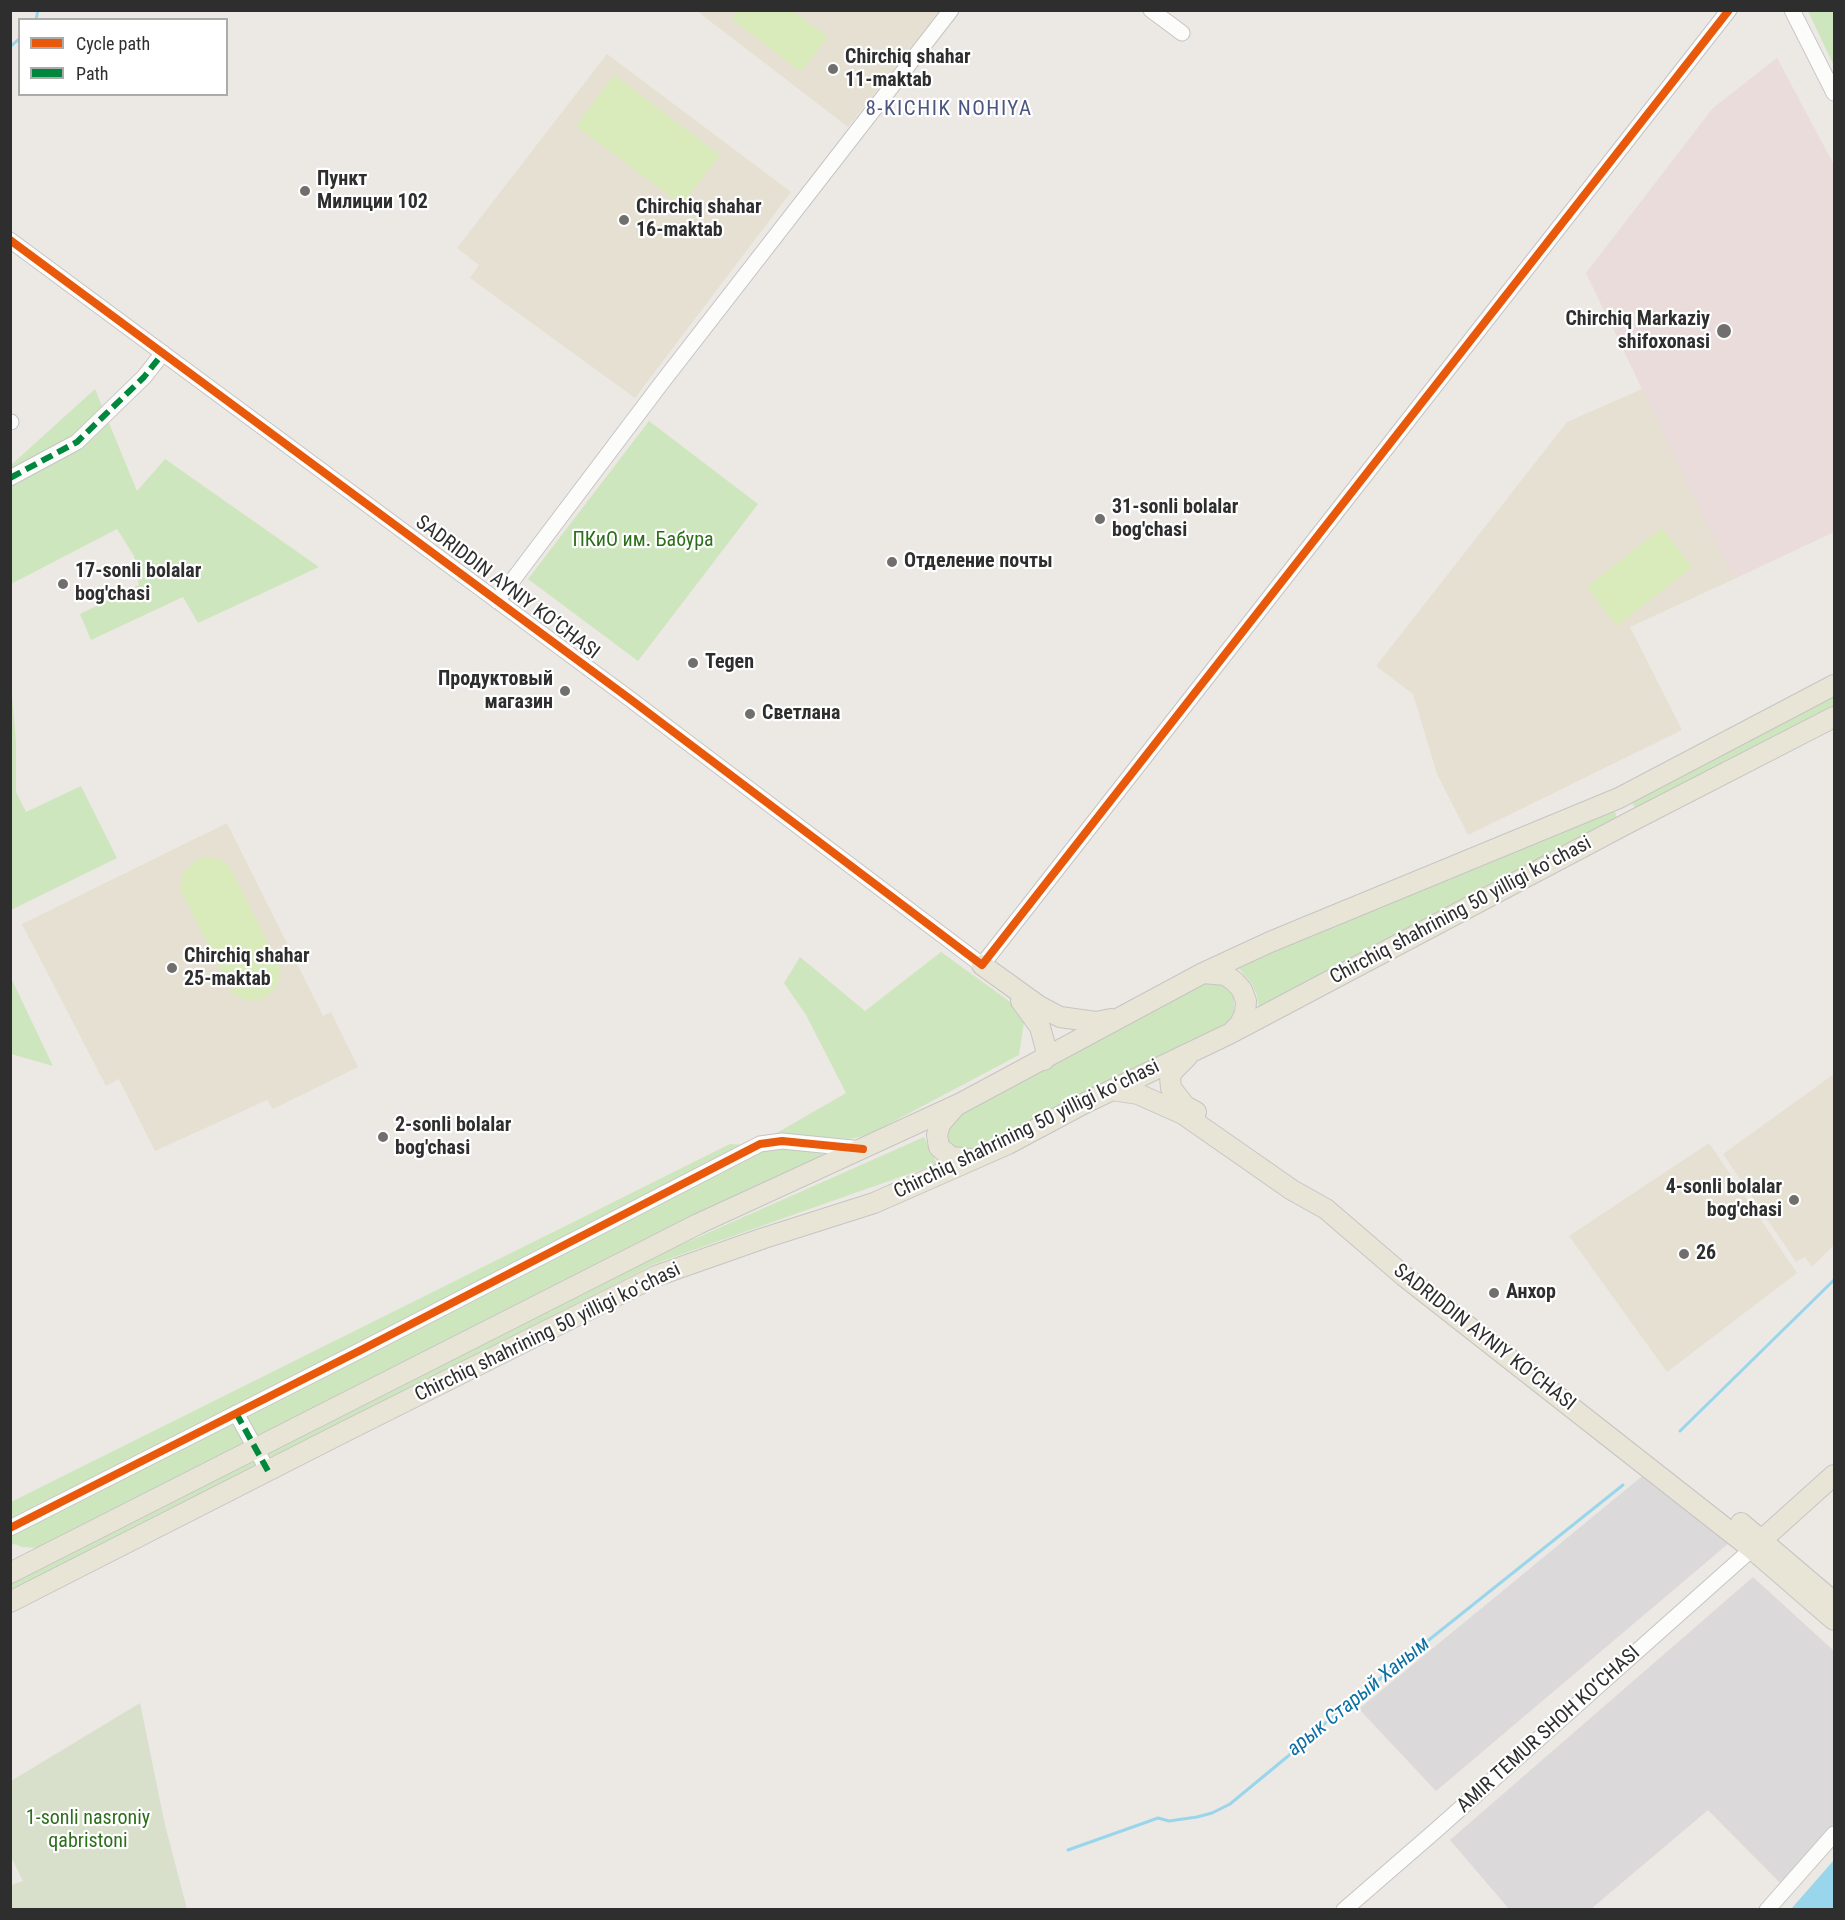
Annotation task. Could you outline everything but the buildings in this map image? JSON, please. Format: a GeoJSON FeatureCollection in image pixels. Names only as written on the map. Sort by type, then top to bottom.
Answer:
{"type":"FeatureCollection","features":[{"type":"Feature","properties":{"kind":"main road","name":"Chirchiq shahrining 50 yilligi koʻchasi"},"geometry":{"type":"LineString","coordinates":[[10,1573],[698,1224],[961,1103],[1203,973],[1270,942],[1619,798],[1834,685]]}},
{"type":"Feature","properties":{"kind":"main road","name":"Chirchiq shahrining 50 yilligi koʻchasi"},"geometry":{"type":"LineString","coordinates":[[10,1602],[656,1276],[874,1203],[986,1154],[1231,1033],[1834,717]]}},
{"type":"Feature","properties":{"kind":"main road"},"geometry":{"type":"LineString","coordinates":[[1619,798],[1630,822]]}},
{"type":"Feature","properties":{"kind":"main road"},"geometry":{"type":"LineString","coordinates":[[981,965],[1039,1006],[1059,1017],[1096,1022],[1123,1016]]}},
{"type":"Feature","properties":{"kind":"main road"},"geometry":{"type":"LineString","coordinates":[[981,965],[1008,988],[1033,1015],[1044,1038],[1046,1051],[1044,1060]]}},
{"type":"Feature","properties":{"kind":"main road"},"geometry":{"type":"LineString","coordinates":[[1203,973],[1226,975],[1242,990],[1246,1002],[1245,1013],[1240,1024],[1231,1033]]}},
{"type":"Feature","properties":{"kind":"main road","name":"SADRIDDIN AYNIY KO‘CHASI"},"geometry":{"type":"LineString","coordinates":[[1198,1048],[1179,1063],[1170,1077],[1171,1088],[1185,1106],[1210,1119],[1316,1189],[1364,1225],[1411,1269],[1758,1544],[1834,1620]]}},
{"type":"Feature","properties":{"kind":"main road","name":"SADRIDDIN AYNIY KO‘CHASI"},"geometry":{"type":"LineString","coordinates":[[1112,1090],[1138,1094],[1183,1114],[1292,1190],[1326,1209],[1404,1276],[1834,1602]]}},
{"type":"Feature","properties":{"kind":"main road"},"geometry":{"type":"LineString","coordinates":[[961,1103],[947,1114],[940,1124],[937,1135],[939,1147],[946,1155],[956,1159],[970,1159],[986,1154]]}},
{"type":"Feature","properties":{"kind":"main road","name":"AMIR TEMUR SHOH KO‘CHASI"},"geometry":{"type":"LineString","coordinates":[[1758,1544],[1834,1475]]}},
{"type":"Feature","properties":{"kind":"street"},"geometry":{"type":"LineString","coordinates":[[497,602],[660,385],[951,10]]}},
{"type":"Feature","properties":{"kind":"street"},"geometry":{"type":"LineString","coordinates":[[1151,10],[1182,33]]}},
{"type":"Feature","properties":{"kind":"street"},"geometry":{"type":"LineString","coordinates":[[981,965],[1729,10]]}},
{"type":"Feature","properties":{"kind":"street"},"geometry":{"type":"LineString","coordinates":[[1792,10],[1834,93]]}},
{"type":"Feature","properties":{"kind":"street","name":"SADRIDDIN AYNIY KO‘CHASI"},"geometry":{"type":"LineString","coordinates":[[10,240],[640,706],[981,965]]}},
{"type":"Feature","properties":{"kind":"street"},"geometry":{"type":"LineString","coordinates":[[10,478],[77,442],[144,377],[163,353]]}},
{"type":"Feature","properties":{"kind":"street"},"geometry":{"type":"LineString","coordinates":[[10,1528],[760,1144],[782,1141],[863,1149]]}},
{"type":"Feature","properties":{"kind":"street"},"geometry":{"type":"LineString","coordinates":[[236,1413],[268,1471]]}},
{"type":"Feature","properties":{"kind":"street","name":"AMIR TEMUR SHOH KO‘CHASI"},"geometry":{"type":"LineString","coordinates":[[1344,1910],[1758,1544]]}},
{"type":"Feature","properties":{"kind":"street"},"geometry":{"type":"LineString","coordinates":[[1767,1910],[1834,1834]]}},
{"type":"Feature","properties":{"kind":"shaded area","name":"Chirchiq shahar 11-maktab"},"geometry":{"type":"Polygon","coordinates":[[[697,11],[940,11],[848,127],[697,11]]]}},
{"type":"Feature","properties":{"kind":"shaded area","name":"Chirchiq shahar 16-maktab"},"geometry":{"type":"Polygon","coordinates":[[[607,54],[791,192],[635,398],[470,278],[479,265],[457,248],[607,54]]]}},
{"type":"Feature","properties":{"kind":"shaded area","name":"Chirchiq Markaziy shifoxonasi"},"geometry":{"type":"Polygon","coordinates":[[[1777,58],[1834,165],[1834,532],[1734,579],[1586,273],[1713,108],[1777,58]]]}},
{"type":"Feature","properties":{"kind":"shaded area"},"geometry":{"type":"Polygon","coordinates":[[[1642,389],[1734,579],[1630,627],[1682,730],[1468,835],[1437,774],[1413,694],[1376,666],[1567,422],[1642,389]]]}},
{"type":"Feature","properties":{"kind":"shaded area","name":"Chirchiq shahar 25-maktab"},"geometry":{"type":"Polygon","coordinates":[[[227,823],[323,1016],[331,1012],[358,1067],[273,1109],[267,1100],[155,1151],[119,1079],[106,1086],[22,924],[227,823]]]}},
{"type":"Feature","properties":{"kind":"shaded area","name":"4-sonli bolalar bog'chasi"},"geometry":{"type":"Polygon","coordinates":[[[1834,1074],[1834,1245],[1812,1267],[1805,1257],[1796,1262],[1723,1154],[1834,1074]]]}},
{"type":"Feature","properties":{"kind":"shaded area","name":"26"},"geometry":{"type":"Polygon","coordinates":[[[1709,1143],[1797,1273],[1667,1372],[1569,1236],[1709,1143]]]}},
{"type":"Feature","properties":{"kind":"shaded area"},"geometry":{"type":"Polygon","coordinates":[[[1646,1473],[1729,1543],[1436,1791],[1359,1709],[1646,1473]]]}},
{"type":"Feature","properties":{"kind":"shaded area"},"geometry":{"type":"Polygon","coordinates":[[[1753,1577],[1834,1651],[1834,1824],[1782,1885],[1708,1810],[1591,1909],[1509,1909],[1450,1840],[1753,1577]]]}},
{"type":"Feature","properties":{"kind":"green space"},"geometry":{"type":"Polygon","coordinates":[[[739,11],[793,11],[828,37],[801,72],[732,19],[739,11]]]}},
{"type":"Feature","properties":{"kind":"green space"},"geometry":{"type":"Polygon","coordinates":[[[1808,11],[1834,11],[1834,66],[1808,11]]]}},
{"type":"Feature","properties":{"kind":"green space"},"geometry":{"type":"Polygon","coordinates":[[[614,75],[720,155],[682,205],[576,126],[614,75]]]}},
{"type":"Feature","properties":{"kind":"green space"},"geometry":{"type":"Polygon","coordinates":[[[95,389],[137,491],[165,459],[319,567],[198,623],[183,597],[91,640],[80,614],[139,585],[134,556],[117,529],[11,584],[10,466],[95,389]]]}},
{"type":"Feature","properties":{"kind":"green space","name":"ПКиО им. Бабура"},"geometry":{"type":"Polygon","coordinates":[[[649,421],[758,504],[638,661],[528,579],[649,421]]]}},
{"type":"Feature","properties":{"kind":"green space"},"geometry":{"type":"Polygon","coordinates":[[[1662,528],[1692,567],[1617,626],[1587,587],[1662,528]]]}},
{"type":"Feature","properties":{"kind":"green space"},"geometry":{"type":"Polygon","coordinates":[[[11,685],[16,741],[16,792],[26,812],[81,786],[117,858],[11,910],[11,685]]]}},
{"type":"Feature","properties":{"kind":"green space"},"geometry":{"type":"Polygon","coordinates":[[[1834,696],[1834,707],[1636,811],[1632,802],[1834,696]]]}},
{"type":"Feature","properties":{"kind":"green space"},"geometry":{"type":"Polygon","coordinates":[[[1613,810],[1616,819],[1259,1009],[1252,984],[1237,966],[1613,810]]]}},
{"type":"Feature","properties":{"kind":"green space"},"geometry":{"type":"Polygon","coordinates":[[[204,857],[222,860],[229,865],[281,969],[277,986],[265,998],[247,1001],[232,993],[180,889],[183,872],[196,860],[204,857]]]}},
{"type":"Feature","properties":{"kind":"green space"},"geometry":{"type":"Polygon","coordinates":[[[941,952],[1016,1006],[1024,1022],[1019,1055],[868,1135],[850,1139],[775,1134],[846,1093],[806,1015],[784,983],[800,957],[865,1011],[941,952]]]}},
{"type":"Feature","properties":{"kind":"green space"},"geometry":{"type":"Polygon","coordinates":[[[11,978],[53,1066],[11,1054],[11,978]]]}},
{"type":"Feature","properties":{"kind":"green space"},"geometry":{"type":"Polygon","coordinates":[[[1205,982],[1216,982],[1223,985],[1234,998],[1234,1014],[1227,1023],[969,1150],[952,1149],[944,1138],[953,1117],[1205,982]]]}},
{"type":"Feature","properties":{"kind":"green space"},"geometry":{"type":"Polygon","coordinates":[[[924,1137],[937,1164],[654,1264],[11,1591],[11,1584],[651,1258],[924,1137]]]}},
{"type":"Feature","properties":{"kind":"green space"},"geometry":{"type":"Polygon","coordinates":[[[730,1144],[807,1149],[819,1152],[825,1157],[39,1548],[11,1545],[11,1502],[730,1144]]]}},
{"type":"Feature","properties":{"kind":"green space","name":"1-sonli nasroniy qabristoni"},"geometry":{"type":"Polygon","coordinates":[[[140,1703],[165,1825],[187,1909],[11,1909],[11,1885],[23,1881],[11,1857],[11,1781],[140,1703]]]}},
{"type":"Feature","properties":{"kind":"water"},"geometry":{"type":"Polygon","coordinates":[[[1834,1860],[1834,1909],[1791,1909],[1834,1860]]]}},
{"type":"Feature","properties":{"kind":"waterway"},"geometry":{"type":"LineString","coordinates":[[36,18],[38,10]]}},
{"type":"Feature","properties":{"kind":"waterway"},"geometry":{"type":"LineString","coordinates":[[10,47],[18,40]]}},
{"type":"Feature","properties":{"kind":"waterway","name":"арык Старый Ханым"},"geometry":{"type":"LineString","coordinates":[[1680,1431],[1834,1280]]}},
{"type":"Feature","properties":{"kind":"waterway","name":"арык Старый Ханым"},"geometry":{"type":"LineString","coordinates":[[1068,1850],[1158,1818],[1169,1821],[1197,1817],[1230,1804],[1331,1718],[1623,1485]]}},
{"type":"Feature","properties":{"kind":"marked path"},"geometry":{"type":"LineString","coordinates":[[10,478],[77,442],[144,377],[163,353]]}},
{"type":"Feature","properties":{"kind":"marked path"},"geometry":{"type":"LineString","coordinates":[[236,1413],[268,1471]]}},
{"type":"Feature","properties":{"kind":"cycle path"},"geometry":{"type":"LineString","coordinates":[[10,240],[630,699],[982,965],[1729,10]]}},
{"type":"Feature","properties":{"kind":"cycle path"},"geometry":{"type":"LineString","coordinates":[[10,1528],[760,1144],[782,1141],[863,1149]]}},
{"type":"Feature","properties":{"kind":"place","name":"Chirchiq shahar 11-maktab"},"geometry":{"type":"Point","coordinates":[833,69]}},
{"type":"Feature","properties":{"kind":"place","name":"Пункт Милиции 102"},"geometry":{"type":"Point","coordinates":[305,191]}},
{"type":"Feature","properties":{"kind":"place","name":"Chirchiq shahar 16-maktab"},"geometry":{"type":"Point","coordinates":[624,220]}},
{"type":"Feature","properties":{"kind":"place","name":"Chirchiq Markaziy shifoxonasi"},"geometry":{"type":"Point","coordinates":[1724,331]}},
{"type":"Feature","properties":{"kind":"place","name":"31-sonli bolalar bog'chasi"},"geometry":{"type":"Point","coordinates":[1100,519]}},
{"type":"Feature","properties":{"kind":"place","name":"Отделение почты"},"geometry":{"type":"Point","coordinates":[892,562]}},
{"type":"Feature","properties":{"kind":"place","name":"17-sonli bolalar bog'chasi"},"geometry":{"type":"Point","coordinates":[63,584]}},
{"type":"Feature","properties":{"kind":"place","name":"Tegen"},"geometry":{"type":"Point","coordinates":[693,663]}},
{"type":"Feature","properties":{"kind":"place","name":"Продуктовый магазин"},"geometry":{"type":"Point","coordinates":[565,691]}},
{"type":"Feature","properties":{"kind":"place","name":"Светлана"},"geometry":{"type":"Point","coordinates":[750,714]}},
{"type":"Feature","properties":{"kind":"place","name":"Chirchiq shahar 25-maktab"},"geometry":{"type":"Point","coordinates":[172,968]}},
{"type":"Feature","properties":{"kind":"place","name":"2-sonli bolalar bog'chasi"},"geometry":{"type":"Point","coordinates":[383,1137]}},
{"type":"Feature","properties":{"kind":"place","name":"4-sonli bolalar bog'chasi"},"geometry":{"type":"Point","coordinates":[1794,1200]}},
{"type":"Feature","properties":{"kind":"place","name":"26"},"geometry":{"type":"Point","coordinates":[1684,1254]}},
{"type":"Feature","properties":{"kind":"place","name":"Анхор"},"geometry":{"type":"Point","coordinates":[1494,1293]}},
{"type":"Feature","properties":{"kind":"district","name":"8-KICHIK NOHIYA"},"geometry":{"type":"Point","coordinates":[949,110]}}]}
